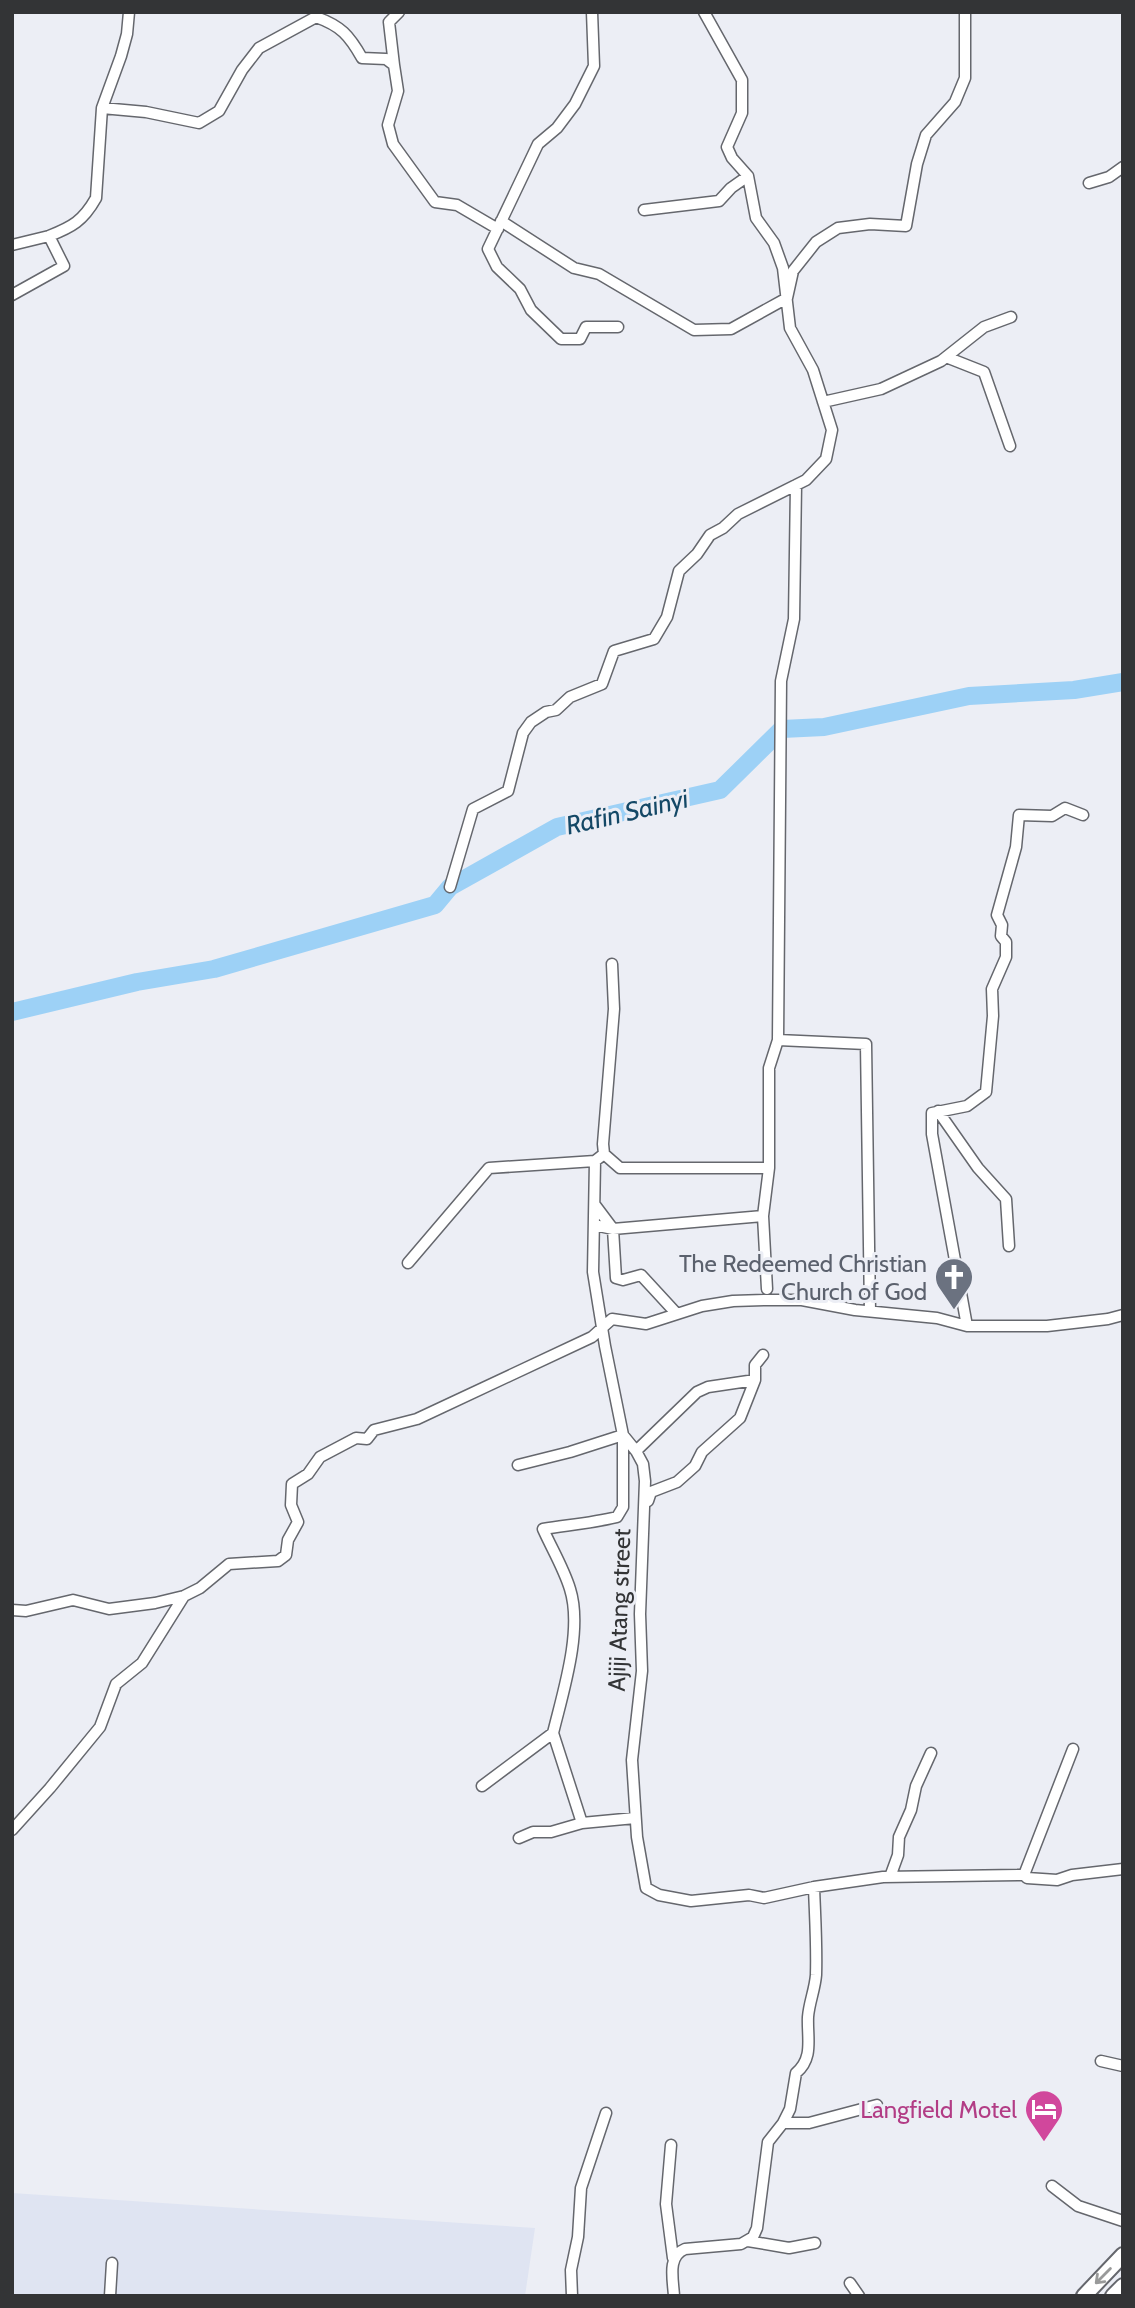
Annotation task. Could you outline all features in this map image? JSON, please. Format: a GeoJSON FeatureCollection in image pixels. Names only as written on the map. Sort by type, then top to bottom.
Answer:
{"type":"FeatureCollection","features":[{"type":"Feature","properties":{"kind":"main road"},"geometry":{"type":"LineString","coordinates":[[1084,2296],[1123,2255]]}},
{"type":"Feature","properties":{"kind":"street"},"geometry":{"type":"LineString","coordinates":[[12,245],[73,227],[96,198],[102,108],[121,57],[127,34],[128,12]]}},
{"type":"Feature","properties":{"kind":"street"},"geometry":{"type":"LineString","coordinates":[[399,12],[389,22],[398,91],[388,125],[393,144],[435,202],[457,205],[500,225],[574,268],[599,274],[694,330],[731,329],[787,298],[793,271],[816,242],[838,228],[870,224],[906,226],[917,164],[926,135],[955,103],[965,78],[965,12]]}},
{"type":"Feature","properties":{"kind":"street"},"geometry":{"type":"LineString","coordinates":[[450,887],[474,809],[508,791],[523,733],[531,722],[546,712],[556,710],[569,697],[602,684],[614,652],[654,639],[667,617],[679,571],[697,554],[710,535],[723,528],[738,514],[806,480],[826,459],[832,430],[813,370],[790,328],[783,268],[774,243],[756,218],[748,176],[727,148],[742,113],[742,80],[704,12]]}},
{"type":"Feature","properties":{"kind":"street"},"geometry":{"type":"LineString","coordinates":[[595,14],[594,66],[569,112],[557,128],[538,144],[488,249],[497,267],[520,289],[531,310],[561,339],[580,339],[586,327],[618,327]]}},
{"type":"Feature","properties":{"kind":"street"},"geometry":{"type":"LineString","coordinates":[[102,108],[146,112],[199,122],[219,111],[242,70],[259,48],[316,17],[334,24],[351,38],[362,58],[386,59],[394,65]]}},
{"type":"Feature","properties":{"kind":"street"},"geometry":{"type":"LineString","coordinates":[[1089,183],[1109,177],[1123,167]]}},
{"type":"Feature","properties":{"kind":"street"},"geometry":{"type":"LineString","coordinates":[[643,210],[719,201],[748,176]]}},
{"type":"Feature","properties":{"kind":"street"},"geometry":{"type":"LineString","coordinates":[[12,295],[64,266],[48,236]]}},
{"type":"Feature","properties":{"kind":"street"},"geometry":{"type":"LineString","coordinates":[[823,402],[881,389],[941,361],[984,327],[1011,317]]}},
{"type":"Feature","properties":{"kind":"street"},"geometry":{"type":"LineString","coordinates":[[946,357],[984,372],[1010,446]]}},
{"type":"Feature","properties":{"kind":"street"},"geometry":{"type":"LineString","coordinates":[[767,1289],[763,1216],[769,1168],[769,1068],[778,1040],[781,681],[794,619],[796,485]]}},
{"type":"Feature","properties":{"kind":"street"},"geometry":{"type":"LineString","coordinates":[[967,1326],[932,1134],[932,1112],[967,1106],[986,1092],[993,1016],[992,989],[1006,957],[1006,942],[1001,936],[1002,925],[997,915],[1016,847],[1019,815],[1052,816],[1065,808],[1083,815]]}},
{"type":"Feature","properties":{"kind":"street"},"geometry":{"type":"LineString","coordinates":[[612,964],[614,1009],[604,1154],[620,1168],[769,1168]]}},
{"type":"Feature","properties":{"kind":"street"},"geometry":{"type":"LineString","coordinates":[[778,1040],[866,1044],[870,1311]]}},
{"type":"Feature","properties":{"kind":"street"},"geometry":{"type":"LineString","coordinates":[[938,1111],[978,1168],[1006,1199],[1009,1246]]}},
{"type":"Feature","properties":{"kind":"street"},"geometry":{"type":"LineString","coordinates":[[408,1263],[489,1168],[595,1161],[604,1154]]}},
{"type":"Feature","properties":{"kind":"street","name":"Ajiji Atang street"},"geometry":{"type":"LineString","coordinates":[[595,1161],[593,1272],[623,1435],[636,1451],[643,1464],[644,1473],[640,1614],[642,1671],[632,1760],[636,1837],[646,1888],[659,1895],[691,1901],[749,1895],[764,1898],[814,1887],[890,1877],[1024,1875],[1027,1878],[1047,1881],[1123,1869]]}},
{"type":"Feature","properties":{"kind":"street"},"geometry":{"type":"LineString","coordinates":[[595,1205],[613,1229],[616,1278],[623,1280],[641,1275],[676,1313]]}},
{"type":"Feature","properties":{"kind":"street"},"geometry":{"type":"LineString","coordinates":[[594,1225],[613,1229],[763,1216]]}},
{"type":"Feature","properties":{"kind":"street"},"geometry":{"type":"LineString","coordinates":[[12,1611],[26,1611],[74,1600],[109,1609],[155,1603],[184,1596],[200,1588],[229,1564],[278,1561],[286,1555],[288,1540],[298,1522],[291,1505],[292,1484],[308,1474],[320,1457],[356,1438],[367,1439],[374,1430],[417,1419],[592,1338],[612,1320],[646,1324],[676,1313],[733,1301],[764,1300],[802,1300],[937,1318],[967,1326],[1047,1325],[1123,1315]]}},
{"type":"Feature","properties":{"kind":"street"},"geometry":{"type":"LineString","coordinates":[[643,1515],[651,1492],[677,1482],[695,1466],[702,1452],[740,1418],[755,1380],[755,1365],[762,1355]]}},
{"type":"Feature","properties":{"kind":"street"},"geometry":{"type":"LineString","coordinates":[[636,1451],[697,1392],[708,1387],[755,1380]]}},
{"type":"Feature","properties":{"kind":"street"},"geometry":{"type":"LineString","coordinates":[[518,1465],[623,1435],[623,1507],[617,1517],[543,1529],[570,1589],[575,1618],[553,1733],[582,1823]]}},
{"type":"Feature","properties":{"kind":"street"},"geometry":{"type":"LineString","coordinates":[[12,1830],[100,1727],[116,1684],[142,1663],[184,1596]]}},
{"type":"Feature","properties":{"kind":"street"},"geometry":{"type":"LineString","coordinates":[[482,1786],[553,1733]]}},
{"type":"Feature","properties":{"kind":"street"},"geometry":{"type":"LineString","coordinates":[[1024,1875],[1073,1749]]}},
{"type":"Feature","properties":{"kind":"street"},"geometry":{"type":"LineString","coordinates":[[890,1877],[898,1855],[899,1837],[911,1810],[916,1786],[931,1753]]}},
{"type":"Feature","properties":{"kind":"street"},"geometry":{"type":"LineString","coordinates":[[520,1838],[533,1832],[551,1832],[582,1823],[635,1818]]}},
{"type":"Feature","properties":{"kind":"street"},"geometry":{"type":"LineString","coordinates":[[673,2258],[677,2252],[685,2249],[741,2244],[752,2237],[757,2228],[768,2142],[790,2109],[796,2073],[807,2058],[810,2032],[808,2019],[816,1977],[814,1887]]}},
{"type":"Feature","properties":{"kind":"street"},"geometry":{"type":"LineString","coordinates":[[1101,2061],[1123,2066]]}},
{"type":"Feature","properties":{"kind":"street"},"geometry":{"type":"LineString","coordinates":[[783,2123],[809,2123],[877,2105]]}},
{"type":"Feature","properties":{"kind":"street"},"geometry":{"type":"LineString","coordinates":[[572,2296],[570,2270],[578,2237],[581,2188],[606,2113]]}},
{"type":"Feature","properties":{"kind":"street"},"geometry":{"type":"LineString","coordinates":[[671,2145],[666,2204],[673,2258],[674,2296]]}},
{"type":"Feature","properties":{"kind":"street"},"geometry":{"type":"LineString","coordinates":[[1052,2186],[1078,2207],[1123,2221]]}},
{"type":"Feature","properties":{"kind":"street"},"geometry":{"type":"LineString","coordinates":[[748,2241],[789,2248],[815,2243]]}},
{"type":"Feature","properties":{"kind":"street"},"geometry":{"type":"LineString","coordinates":[[110,2296],[112,2263]]}},
{"type":"Feature","properties":{"kind":"street"},"geometry":{"type":"LineString","coordinates":[[850,2283],[859,2296]]}},
{"type":"Feature","properties":{"kind":"shaded area"},"geometry":{"type":"Polygon","coordinates":[[[12,2193],[535,2228],[525,2296],[12,2296],[12,2193]]]}},
{"type":"Feature","properties":{"kind":"waterway","name":"Rafin Sainyi"},"geometry":{"type":"LineString","coordinates":[[12,1012],[137,982],[214,969],[435,905],[450,887],[557,827],[720,790],[782,729],[824,727],[969,696],[1074,690],[1123,682]]}},
{"type":"Feature","properties":{"kind":"place","name":"The Redeemed Christian Church of God"},"geometry":{"type":"Point","coordinates":[954,1311]}},
{"type":"Feature","properties":{"kind":"place","name":"Langfield Motel"},"geometry":{"type":"Point","coordinates":[1044,2143]}}]}
